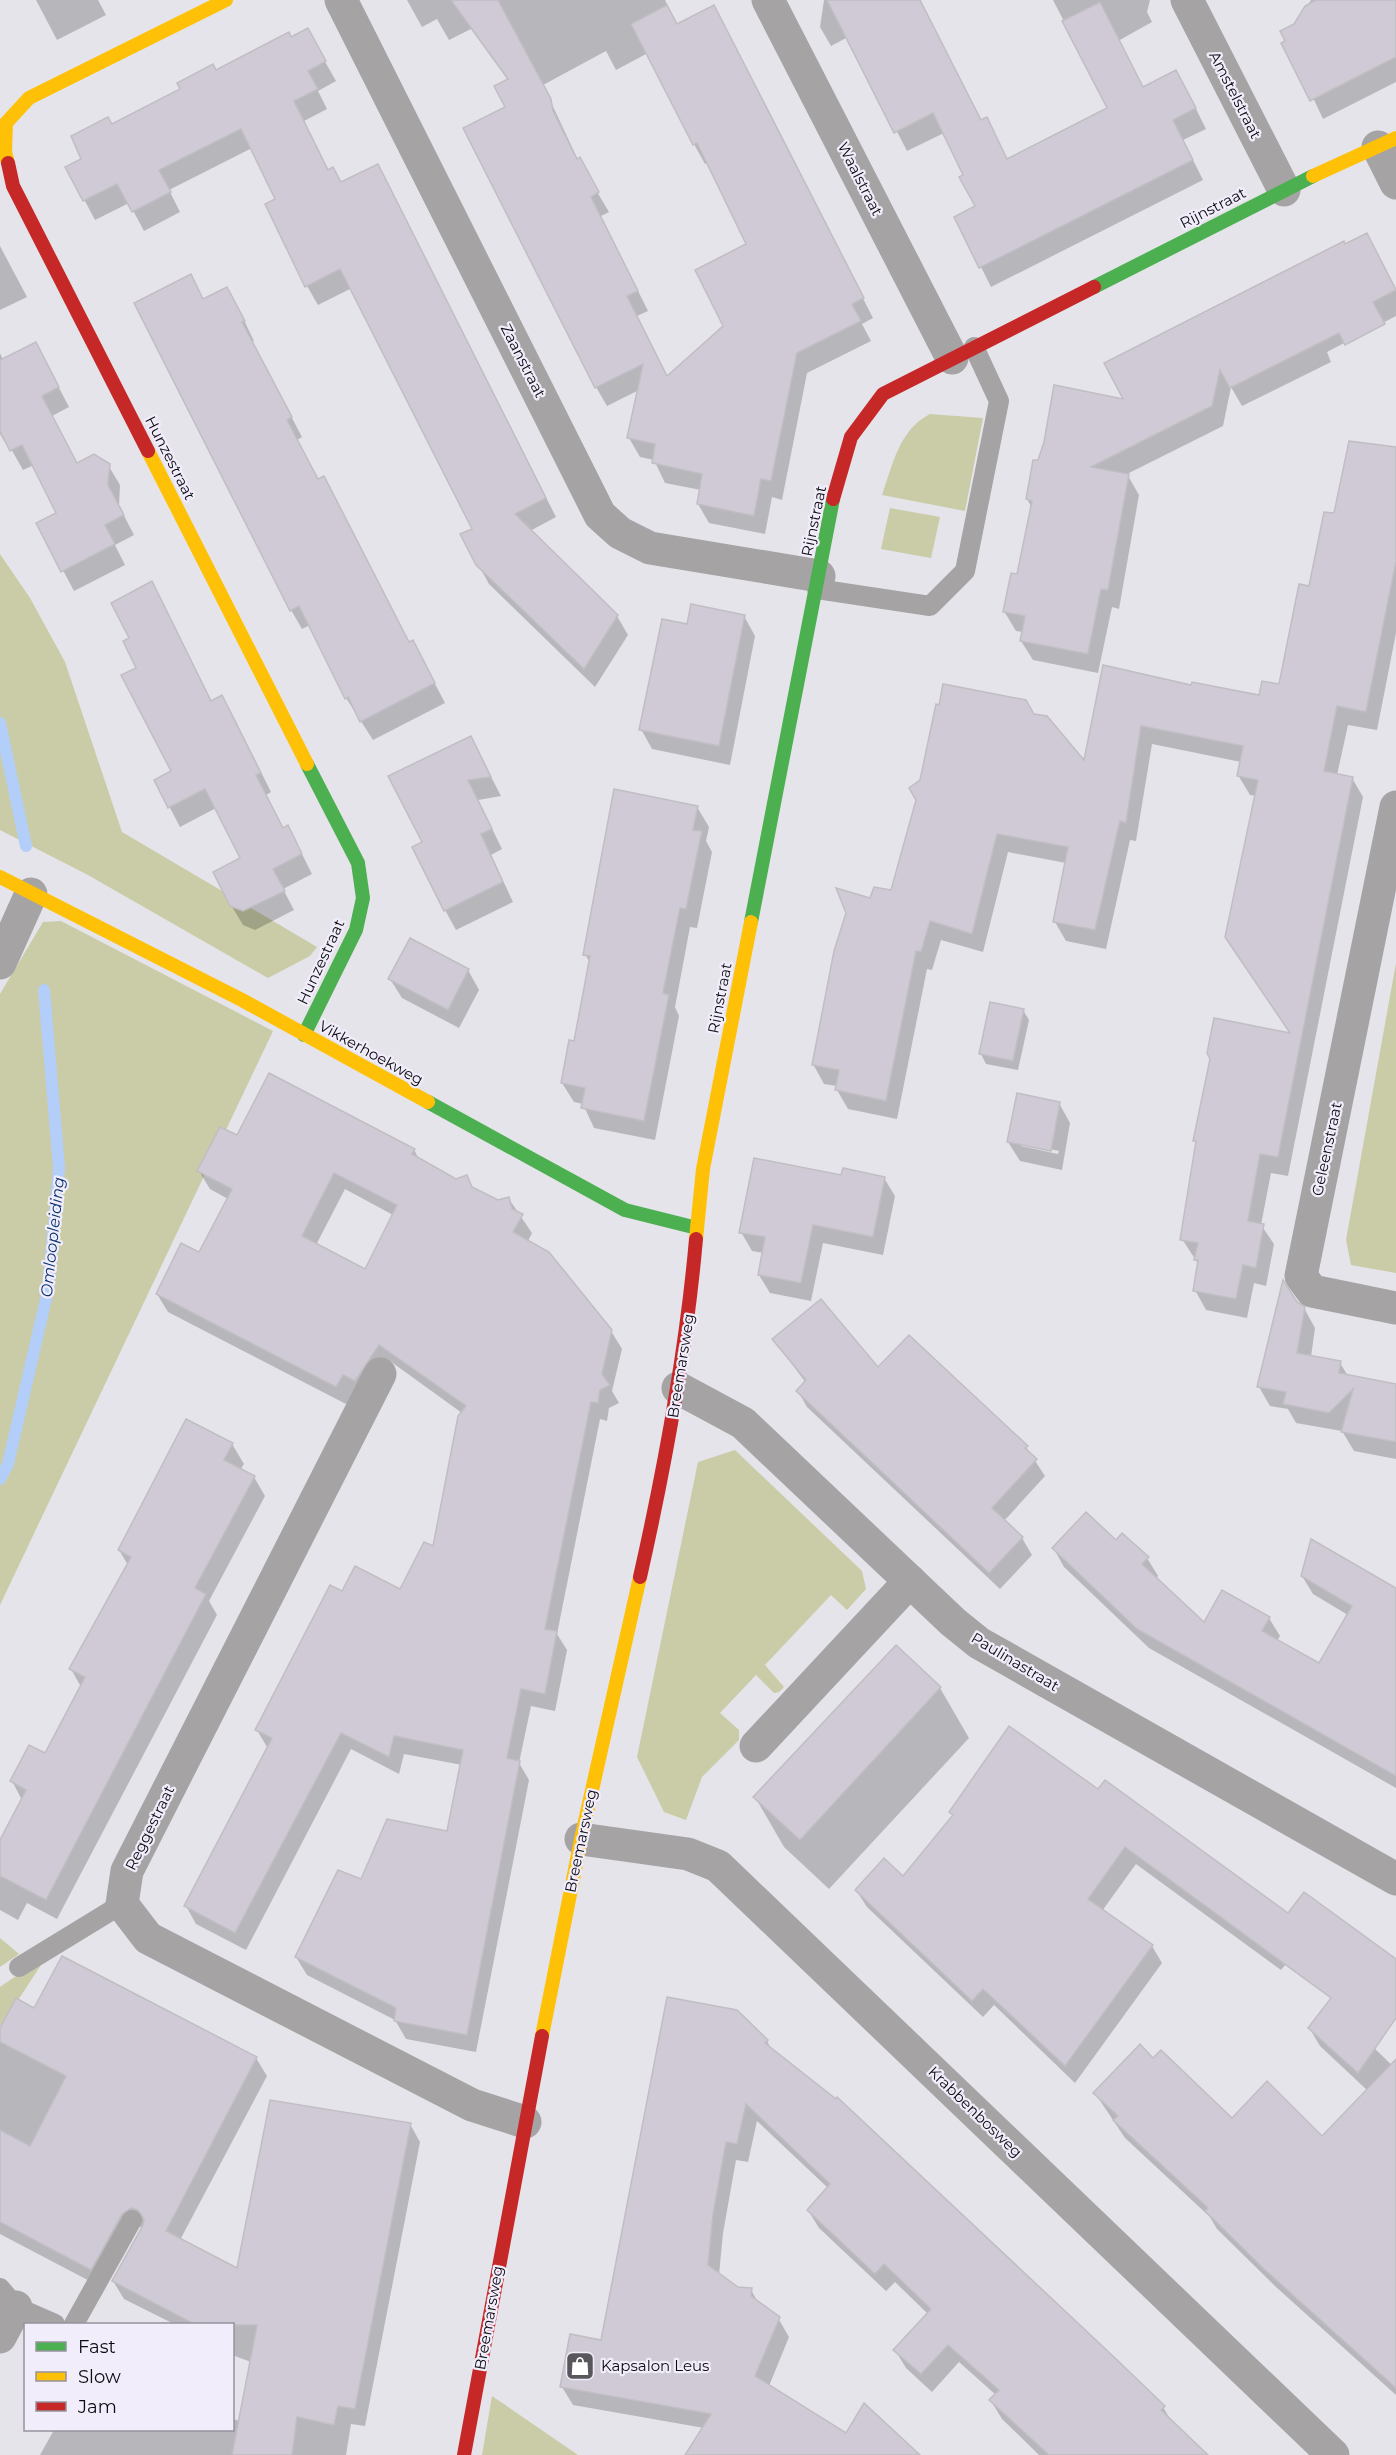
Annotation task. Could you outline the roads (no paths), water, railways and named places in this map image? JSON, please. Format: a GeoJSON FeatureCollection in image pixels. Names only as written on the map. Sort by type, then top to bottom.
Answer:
{"type":"FeatureCollection","features":[{"type":"Feature","properties":{"kind":"street","name":"Hunzestraat"},"geometry":{"type":"LineString","coordinates":[[226,0],[29,98],[6,123],[5,152],[13,186],[358,863],[363,898],[356,930],[304,1035]]}},
{"type":"Feature","properties":{"kind":"street","name":"Zaanstraat"},"geometry":{"type":"LineString","coordinates":[[341,0],[600,515],[620,533],[650,548],[818,582]]}},
{"type":"Feature","properties":{"kind":"street","name":"Waalstraat"},"geometry":{"type":"LineString","coordinates":[[768,0],[963,352]]}},
{"type":"Feature","properties":{"kind":"street","name":"Amstelstraat"},"geometry":{"type":"LineString","coordinates":[[1187,0],[1284,190]]}},
{"type":"Feature","properties":{"kind":"street","name":"Rijnstraat"},"geometry":{"type":"LineString","coordinates":[[698,1228],[703,1169],[832,503],[851,437],[883,394],[1284,190],[1387,143]]}},
{"type":"Feature","properties":{"kind":"street"},"geometry":{"type":"LineString","coordinates":[[1387,143],[1396,183]]}},
{"type":"Feature","properties":{"kind":"street","name":"Geleenstraat"},"geometry":{"type":"LineString","coordinates":[[1396,807],[1385,921],[1301,1275],[1311,1291],[1396,1308]]}},
{"type":"Feature","properties":{"kind":"street","name":"Vikkerhoekweg"},"geometry":{"type":"LineString","coordinates":[[0,877],[110,931],[625,1210],[698,1228]]}},
{"type":"Feature","properties":{"kind":"street"},"geometry":{"type":"LineString","coordinates":[[0,963],[31,894]]}},
{"type":"Feature","properties":{"kind":"street","name":"Breemarsweg"},"geometry":{"type":"LineString","coordinates":[[464,2455],[525,2122],[581,1839],[661,1484],[691,1299],[698,1228]]}},
{"type":"Feature","properties":{"kind":"street","name":"Reggestraat"},"geometry":{"type":"LineString","coordinates":[[122,1904],[127,1871],[380,1374]]}},
{"type":"Feature","properties":{"kind":"street","name":"Paulinastraat"},"geometry":{"type":"LineString","coordinates":[[678,1388],[743,1422],[953,1622],[979,1643],[1396,1880]]}},
{"type":"Feature","properties":{"kind":"street"},"geometry":{"type":"LineString","coordinates":[[756,1746],[910,1581]]}},
{"type":"Feature","properties":{"kind":"street","name":"Krabbenbosweg"},"geometry":{"type":"LineString","coordinates":[[581,1839],[688,1854],[718,1866],[1333,2455]]}},
{"type":"Feature","properties":{"kind":"street"},"geometry":{"type":"LineString","coordinates":[[122,1904],[148,1938],[472,2105],[525,2122]]}},
{"type":"Feature","properties":{"kind":"street"},"geometry":{"type":"LineString","coordinates":[[0,2337],[8,2298]]}},
{"type":"Feature","properties":{"kind":"lane"},"geometry":{"type":"LineString","coordinates":[[818,582],[930,606],[965,571],[999,401],[963,352]]}},
{"type":"Feature","properties":{"kind":"lane"},"geometry":{"type":"LineString","coordinates":[[19,1967],[122,1904]]}},
{"type":"Feature","properties":{"kind":"lane"},"geometry":{"type":"LineString","coordinates":[[75,2323],[132,2220]]}},
{"type":"Feature","properties":{"kind":"lane"},"geometry":{"type":"LineString","coordinates":[[8,2298],[52,2323]]}},
{"type":"Feature","properties":{"kind":"waterway","name":"Omloopleiding"},"geometry":{"type":"LineString","coordinates":[[0,723],[26,846]]}},
{"type":"Feature","properties":{"kind":"waterway","name":"Omloopleiding"},"geometry":{"type":"LineString","coordinates":[[0,1479],[8,1464],[48,1290],[59,1168],[44,990]]}},
{"type":"Feature","properties":{"kind":"place","name":"Kapsalon Leus"},"geometry":{"type":"Point","coordinates":[580,2366]}}]}
